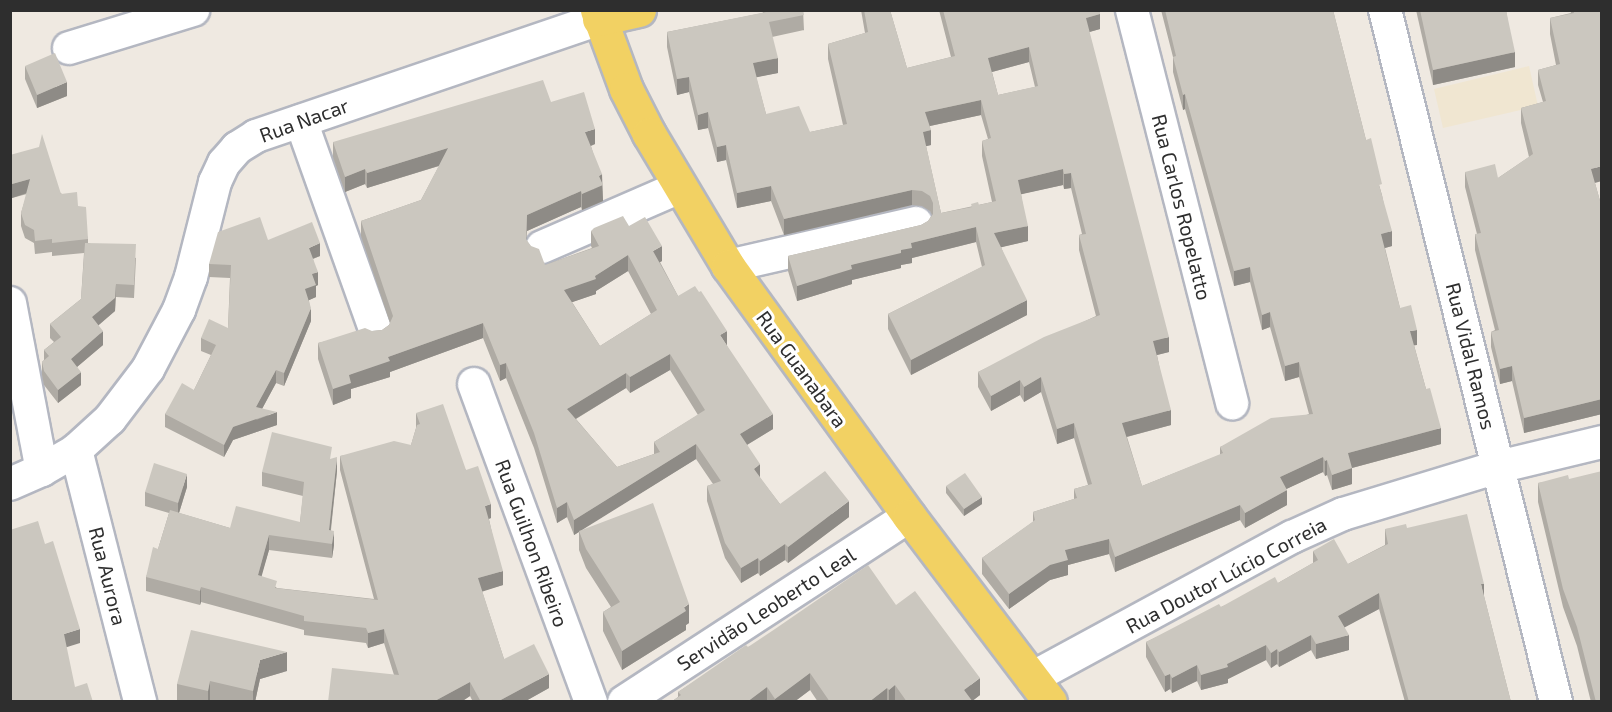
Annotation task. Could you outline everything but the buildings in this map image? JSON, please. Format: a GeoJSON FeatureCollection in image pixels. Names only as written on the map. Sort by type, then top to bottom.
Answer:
{"type":"FeatureCollection","features":[{"type":"Feature","properties":{"kind":"main road","name":"Rua Nacar"},"geometry":{"type":"LineString","coordinates":[[598,15],[639,10]]}},
{"type":"Feature","properties":{"kind":"main road","name":"Rua Guanabara"},"geometry":{"type":"LineString","coordinates":[[598,15],[626,89],[680,187],[728,266],[909,516],[1044,695]]}},
{"type":"Feature","properties":{"kind":"street"},"geometry":{"type":"LineString","coordinates":[[69,48],[193,10]]}},
{"type":"Feature","properties":{"kind":"street","name":"Rua Carlos Ropelatto"},"geometry":{"type":"LineString","coordinates":[[1132,10],[1232,403]]}},
{"type":"Feature","properties":{"kind":"street","name":"Rua Vidal Ramos"},"geometry":{"type":"LineString","coordinates":[[1385,10],[1556,702]]}},
{"type":"Feature","properties":{"kind":"street","name":"Rua Nacar"},"geometry":{"type":"LineString","coordinates":[[10,484],[42,470],[76,450],[110,419],[128,397],[166,338],[191,277],[215,182],[224,163],[237,148],[256,136],[598,15]]}},
{"type":"Feature","properties":{"kind":"street"},"geometry":{"type":"LineString","coordinates":[[302,121],[375,329]]}},
{"type":"Feature","properties":{"kind":"street"},"geometry":{"type":"LineString","coordinates":[[542,247],[680,187]]}},
{"type":"Feature","properties":{"kind":"street"},"geometry":{"type":"LineString","coordinates":[[728,266],[916,223]]}},
{"type":"Feature","properties":{"kind":"street"},"geometry":{"type":"LineString","coordinates":[[10,303],[42,470]]}},
{"type":"Feature","properties":{"kind":"street","name":"Rua Guilhon Ribeiro"},"geometry":{"type":"LineString","coordinates":[[474,384],[591,702]]}},
{"type":"Feature","properties":{"kind":"street","name":"Rua Doutor Lúcio Correia"},"geometry":{"type":"LineString","coordinates":[[1044,695],[1292,537],[1343,514],[1498,467],[1602,442]]}},
{"type":"Feature","properties":{"kind":"street","name":"Rua Aurora"},"geometry":{"type":"LineString","coordinates":[[76,450],[140,702]]}},
{"type":"Feature","properties":{"kind":"street","name":"Servidão Leoberto Leal"},"geometry":{"type":"LineString","coordinates":[[624,702],[909,516]]}},
{"type":"Feature","properties":{"kind":"shaded area"},"geometry":{"type":"Polygon","coordinates":[[[1529,66],[1538,106],[1443,128],[1434,89],[1529,66]]]}}]}
